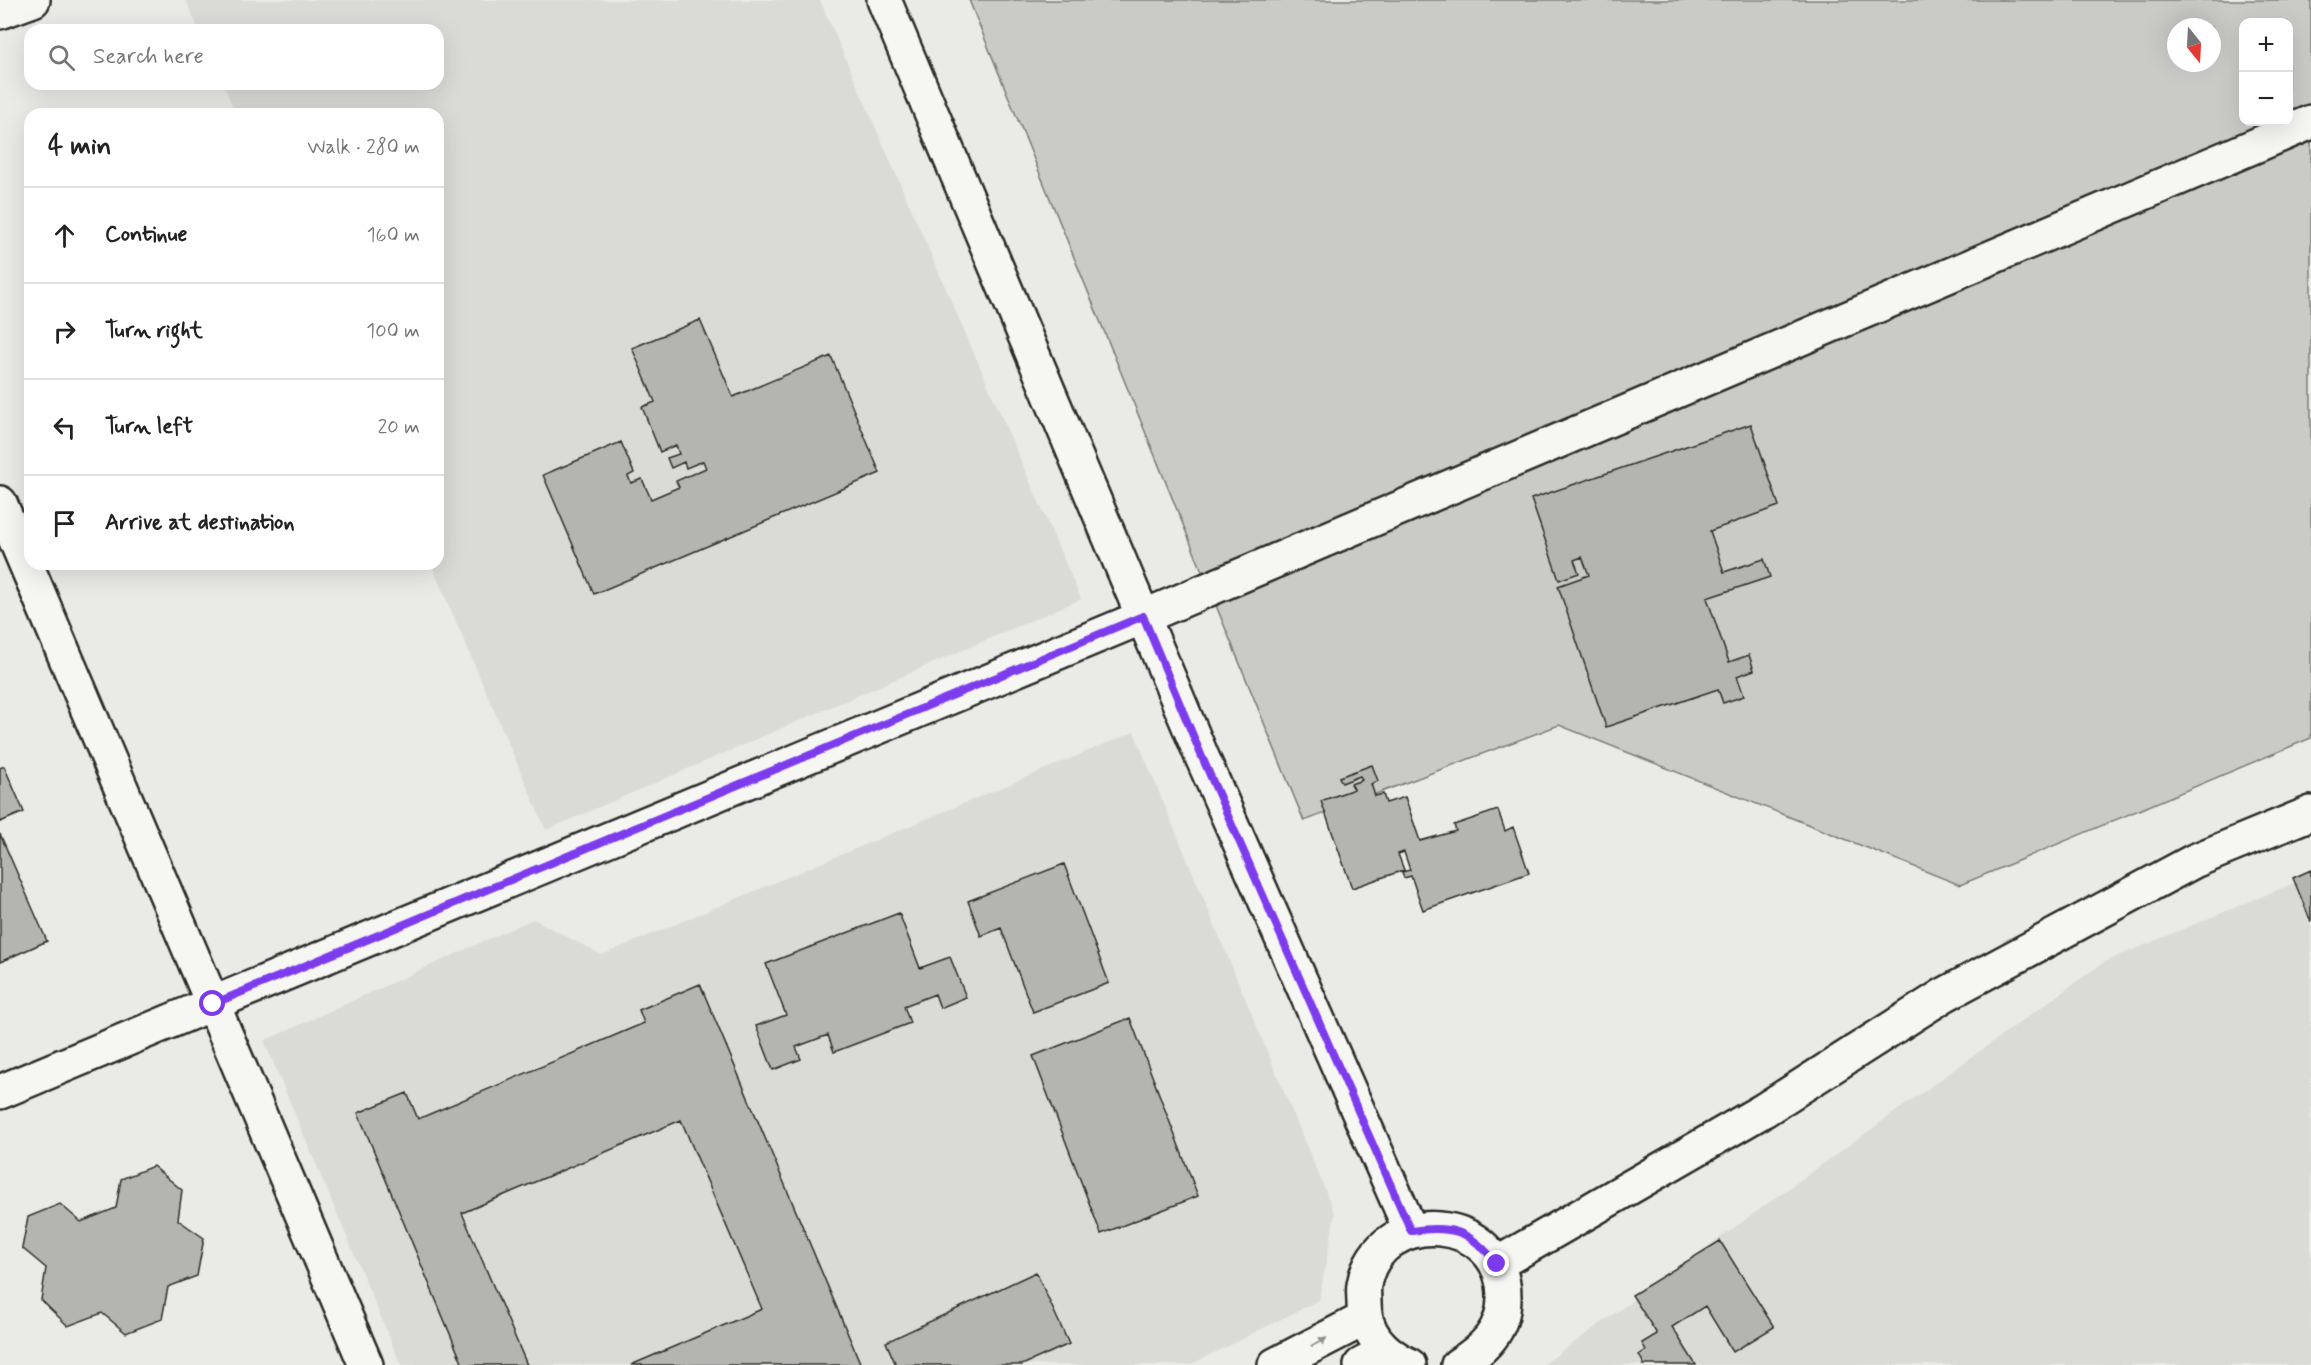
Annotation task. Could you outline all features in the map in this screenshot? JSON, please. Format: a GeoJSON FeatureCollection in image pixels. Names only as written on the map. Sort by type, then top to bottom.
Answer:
{"type":"FeatureCollection","features":[{"type":"Feature","properties":{"kind":"street"},"geometry":{"type":"LineString","coordinates":[[0,12],[33,0]]}},
{"type":"Feature","properties":{"kind":"street"},"geometry":{"type":"LineString","coordinates":[[884,0],[1202,757],[1411,1231]]}},
{"type":"Feature","properties":{"kind":"street"},"geometry":{"type":"LineString","coordinates":[[0,1092],[1143,616],[2311,122]]}},
{"type":"Feature","properties":{"kind":"street"},"geometry":{"type":"LineString","coordinates":[[0,502],[24,559]]}},
{"type":"Feature","properties":{"kind":"street"},"geometry":{"type":"LineString","coordinates":[[29,570],[366,1365]]}},
{"type":"Feature","properties":{"kind":"street"},"geometry":{"type":"LineString","coordinates":[[1497,1264],[1764,1110],[1944,995],[2194,861],[2311,813]]}},
{"type":"Feature","properties":{"kind":"street"},"geometry":{"type":"LineString","coordinates":[[1385,1361],[1364,1319],[1364,1284],[1373,1261],[1389,1243],[1411,1231],[1436,1227],[1460,1232],[1482,1245],[1497,1264],[1504,1287],[1504,1312],[1495,1335],[1467,1362]]}},
{"type":"Feature","properties":{"kind":"street"},"geometry":{"type":"LineString","coordinates":[[1275,1365],[1364,1319]]}},
{"type":"Feature","properties":{"kind":"shaded area"},"geometry":{"type":"Polygon","coordinates":[[[186,0],[820,0],[1081,599],[546,830],[434,570],[444,570],[444,108],[233,108],[226,90],[444,90],[444,24],[196,24],[186,0]]]}},
{"type":"Feature","properties":{"kind":"shaded area"},"geometry":{"type":"Polygon","coordinates":[[[969,0],[2311,0],[2311,738],[1960,885],[1559,725],[1304,821],[969,0]]]}},
{"type":"Feature","properties":{"kind":"shaded area"},"geometry":{"type":"Polygon","coordinates":[[[1134,732],[1335,1214],[1319,1300],[1190,1365],[401,1365],[264,1041],[533,919],[602,955],[1134,732]]]}},
{"type":"Feature","properties":{"kind":"shaded area"},"geometry":{"type":"Polygon","coordinates":[[[2311,876],[2311,1365],[1543,1365],[2104,962],[2311,876]]]}},
{"type":"Feature","properties":{"kind":"building"},"geometry":{"type":"Polygon","coordinates":[[[700,320],[733,397],[831,356],[880,473],[594,594],[543,475],[621,442],[634,473],[628,476],[631,483],[642,479],[651,499],[679,487],[676,481],[706,468],[703,461],[686,468],[684,462],[671,468],[667,458],[679,454],[676,445],[660,452],[642,407],[655,402],[632,348],[700,320]]]}},
{"type":"Feature","properties":{"kind":"building"},"geometry":{"type":"Polygon","coordinates":[[[1751,424],[1779,506],[1710,531],[1724,572],[1764,559],[1770,577],[1707,598],[1729,662],[1749,655],[1754,670],[1737,676],[1744,696],[1723,703],[1718,689],[1606,727],[1558,586],[1589,575],[1582,557],[1574,560],[1579,573],[1559,580],[1531,499],[1751,424]]]}},
{"type":"Feature","properties":{"kind":"building"},"geometry":{"type":"Polygon","coordinates":[[[1372,765],[1378,781],[1371,784],[1375,796],[1383,794],[1386,803],[1405,797],[1420,841],[1456,831],[1454,825],[1498,810],[1505,831],[1513,827],[1529,873],[1423,910],[1411,876],[1404,878],[1402,872],[1410,870],[1404,852],[1398,854],[1404,870],[1352,888],[1321,801],[1354,789],[1351,784],[1362,780],[1360,776],[1342,783],[1339,777],[1372,765]]]}},
{"type":"Feature","properties":{"kind":"building"},"geometry":{"type":"Polygon","coordinates":[[[4,766],[24,812],[0,822],[0,768],[4,766]]]}},
{"type":"Feature","properties":{"kind":"building"},"geometry":{"type":"Polygon","coordinates":[[[0,834],[47,941],[0,962],[0,834]]]}},
{"type":"Feature","properties":{"kind":"building"},"geometry":{"type":"Polygon","coordinates":[[[1064,864],[1109,983],[1033,1012],[1001,928],[981,936],[968,901],[1064,864]]]}},
{"type":"Feature","properties":{"kind":"building"},"geometry":{"type":"Polygon","coordinates":[[[2311,870],[2311,922],[2293,878],[2311,870]]]}},
{"type":"Feature","properties":{"kind":"building"},"geometry":{"type":"Polygon","coordinates":[[[899,913],[920,968],[950,957],[966,997],[940,1008],[935,994],[904,1006],[910,1023],[834,1052],[828,1035],[796,1047],[801,1059],[773,1070],[756,1026],[786,1015],[766,964],[899,913]]]}},
{"type":"Feature","properties":{"kind":"building"},"geometry":{"type":"Polygon","coordinates":[[[700,984],[861,1365],[631,1365],[762,1309],[681,1120],[462,1213],[527,1365],[463,1365],[358,1113],[407,1093],[418,1119],[644,1023],[639,1010],[700,984]]]}},
{"type":"Feature","properties":{"kind":"building"},"geometry":{"type":"Polygon","coordinates":[[[1130,1018],[1198,1196],[1101,1234],[1033,1056],[1130,1018]]]}},
{"type":"Feature","properties":{"kind":"building"},"geometry":{"type":"Polygon","coordinates":[[[153,1166],[182,1190],[178,1220],[204,1238],[197,1276],[168,1287],[162,1319],[126,1333],[102,1313],[68,1326],[41,1300],[46,1268],[22,1248],[28,1217],[60,1204],[81,1222],[116,1208],[121,1179],[153,1166]]]}},
{"type":"Feature","properties":{"kind":"building"},"geometry":{"type":"Polygon","coordinates":[[[1720,1241],[1774,1327],[1733,1352],[1705,1306],[1672,1327],[1696,1365],[1643,1365],[1639,1355],[1646,1350],[1642,1343],[1657,1334],[1632,1295],[1720,1241]]]}},
{"type":"Feature","properties":{"kind":"building"},"geometry":{"type":"Polygon","coordinates":[[[1036,1272],[1069,1344],[1022,1365],[896,1365],[886,1342],[1036,1272]]]}},
{"type":"Feature","properties":{"kind":"route"},"geometry":{"type":"LineString","coordinates":[[213,1004],[1143,616],[1202,757],[1411,1231],[1436,1227],[1460,1232],[1482,1245],[1497,1264]]}}]}
